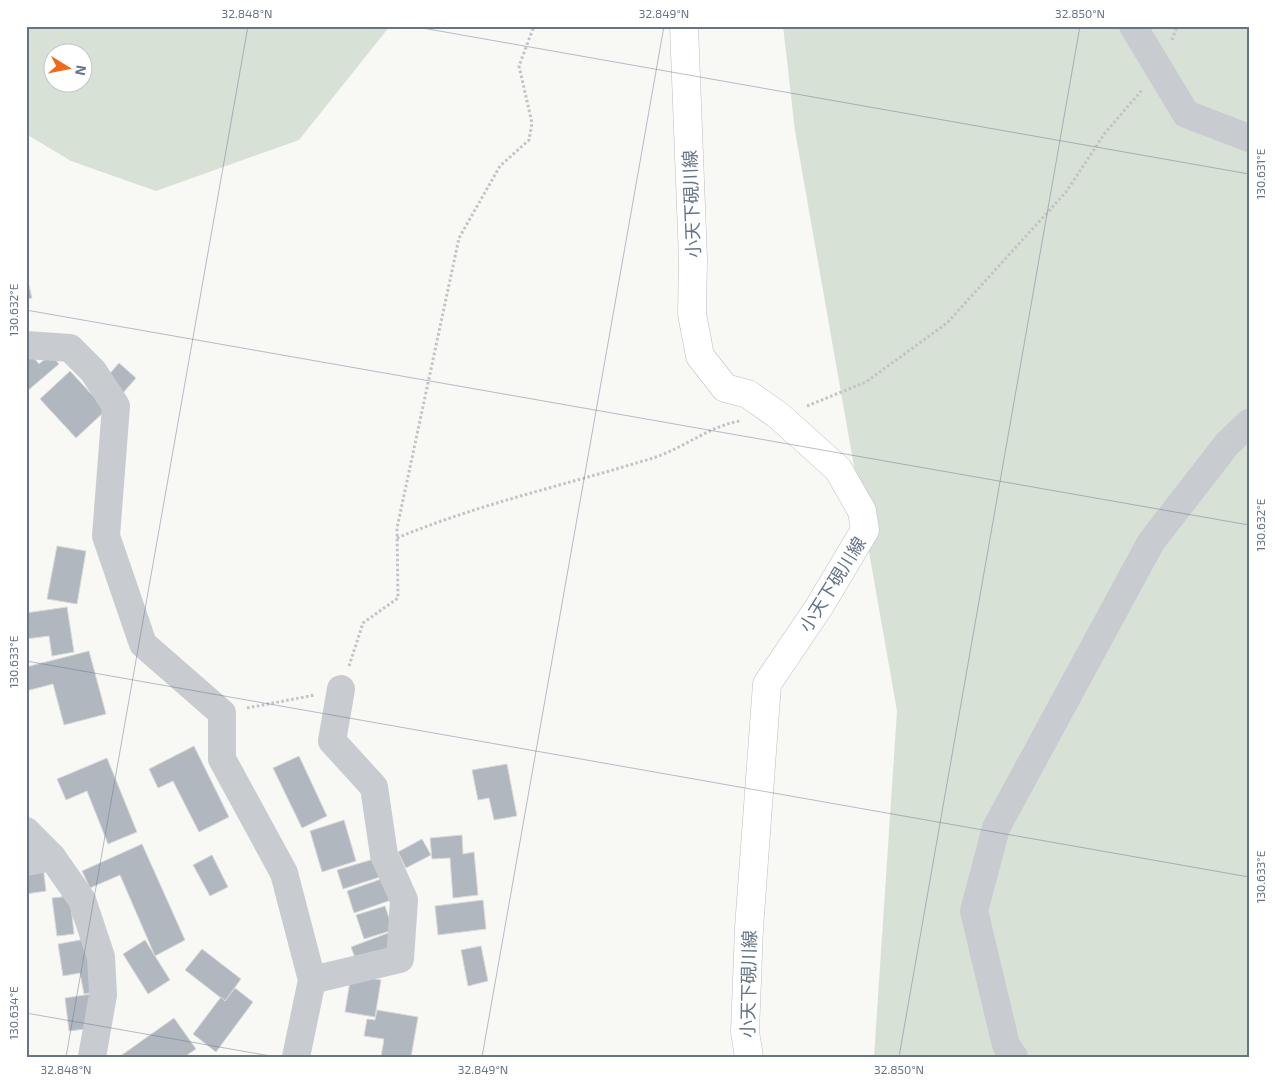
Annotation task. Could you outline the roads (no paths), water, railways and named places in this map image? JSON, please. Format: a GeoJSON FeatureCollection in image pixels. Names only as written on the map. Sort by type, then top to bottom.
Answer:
{"type":"FeatureCollection","features":[{"type":"Feature","properties":{"kind":"main road","name":"小天下硯川線"},"geometry":{"type":"LineString","coordinates":[[684,26],[693,259],[692,314],[700,356],[725,388],[748,394],[779,416],[838,469],[862,511],[865,530],[819,607],[767,684],[749,928],[745,1032],[748,1057]]}},
{"type":"Feature","properties":{"kind":"street"},"geometry":{"type":"LineString","coordinates":[[1133,26],[1186,114],[1249,138]]}},
{"type":"Feature","properties":{"kind":"street"},"geometry":{"type":"LineString","coordinates":[[26,345],[70,348],[93,371],[116,406],[106,536],[143,644],[222,713],[222,759],[284,873],[312,980],[296,1057]]}},
{"type":"Feature","properties":{"kind":"street"},"geometry":{"type":"LineString","coordinates":[[1014,1057],[1006,1044],[974,911],[996,828],[1151,542],[1227,444],[1249,423]]}},
{"type":"Feature","properties":{"kind":"street"},"geometry":{"type":"LineString","coordinates":[[312,980],[400,959],[404,900],[384,855],[374,787],[332,741],[341,689]]}},
{"type":"Feature","properties":{"kind":"street"},"geometry":{"type":"LineString","coordinates":[[26,831],[39,860],[82,900],[101,957],[103,995],[92,1057]]}}]}
